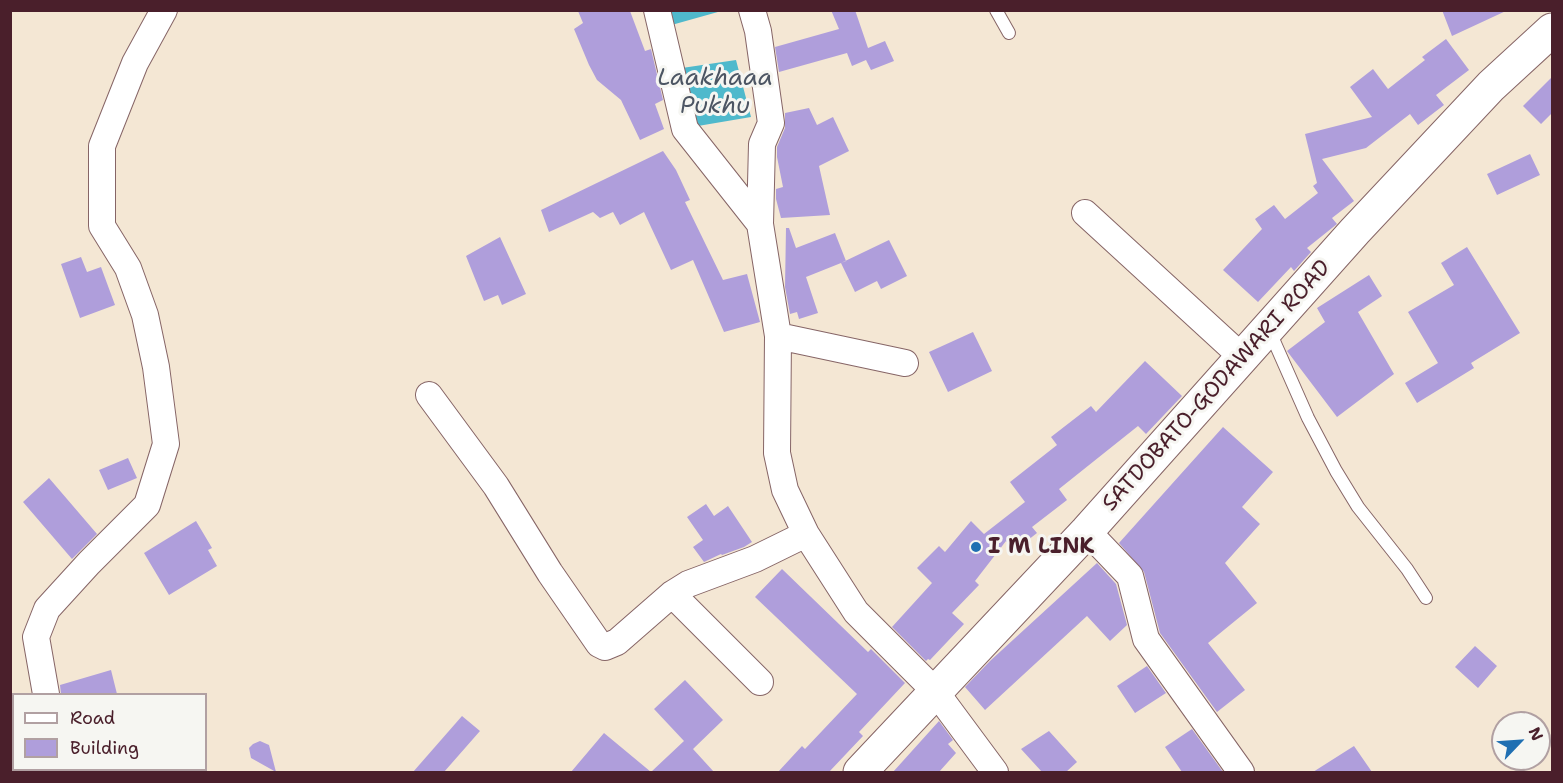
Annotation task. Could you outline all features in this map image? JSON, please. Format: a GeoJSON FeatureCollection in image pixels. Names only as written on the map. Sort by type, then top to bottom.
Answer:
{"type":"FeatureCollection","features":[{"type":"Feature","properties":{"kind":"street"},"geometry":{"type":"LineString","coordinates":[[46,693],[36,637],[47,609],[88,563],[147,505],[166,444],[156,367],[145,315],[128,268],[102,226],[102,146],[135,63],[164,10]]}},
{"type":"Feature","properties":{"kind":"street"},"geometry":{"type":"LineString","coordinates":[[657,10],[685,129],[760,224]]}},
{"type":"Feature","properties":{"kind":"street"},"geometry":{"type":"LineString","coordinates":[[752,10],[758,31],[771,123],[762,144],[760,224],[778,336],[777,453],[785,490],[806,534],[856,612],[935,691],[995,772]]}},
{"type":"Feature","properties":{"kind":"street","name":"SATDOBATO-GODAWARI ROAD"},"geometry":{"type":"LineString","coordinates":[[860,772],[1087,531],[1355,231],[1483,94],[1552,30]]}},
{"type":"Feature","properties":{"kind":"street"},"geometry":{"type":"LineString","coordinates":[[1086,213],[1242,357]]}},
{"type":"Feature","properties":{"kind":"street"},"geometry":{"type":"LineString","coordinates":[[778,336],[905,363]]}},
{"type":"Feature","properties":{"kind":"street"},"geometry":{"type":"LineString","coordinates":[[429,395],[496,486],[550,573],[599,644],[605,646],[617,642],[672,594],[688,584],[755,559],[806,534]]}},
{"type":"Feature","properties":{"kind":"street"},"geometry":{"type":"LineString","coordinates":[[1087,531],[1130,576],[1146,639],[1237,769],[1242,772]]}},
{"type":"Feature","properties":{"kind":"street"},"geometry":{"type":"LineString","coordinates":[[672,594],[760,682]]}},
{"type":"Feature","properties":{"kind":"lane"},"geometry":{"type":"LineString","coordinates":[[996,10],[1009,33]]}},
{"type":"Feature","properties":{"kind":"lane"},"geometry":{"type":"LineString","coordinates":[[1268,328],[1308,418],[1336,471],[1358,507],[1407,569],[1426,598]]}},
{"type":"Feature","properties":{"kind":"water"},"geometry":{"type":"Polygon","coordinates":[[[725,10],[668,26],[664,11],[725,10]]]}},
{"type":"Feature","properties":{"kind":"water","name":"Laakhaaa Pukhu"},"geometry":{"type":"Polygon","coordinates":[[[736,60],[751,117],[692,127],[682,68],[736,60]]]}},
{"type":"Feature","properties":{"kind":"building"},"geometry":{"type":"Polygon","coordinates":[[[831,10],[855,10],[868,48],[885,41],[894,61],[871,70],[866,60],[852,66],[847,53],[779,72],[775,47],[839,29],[831,10]]]}},
{"type":"Feature","properties":{"kind":"building"},"geometry":{"type":"Polygon","coordinates":[[[1442,10],[1508,10],[1452,36],[1442,10]]]}},
{"type":"Feature","properties":{"kind":"building"},"geometry":{"type":"Polygon","coordinates":[[[578,11],[630,11],[645,51],[651,49],[663,100],[655,104],[664,129],[640,140],[621,100],[597,80],[589,65],[574,29],[583,23],[578,11]]]}},
{"type":"Feature","properties":{"kind":"building"},"geometry":{"type":"Polygon","coordinates":[[[1446,39],[1469,70],[1436,95],[1444,105],[1418,125],[1410,114],[1366,148],[1322,159],[1354,201],[1332,218],[1337,224],[1307,248],[1311,252],[1294,271],[1291,267],[1258,302],[1223,270],[1262,229],[1255,219],[1274,205],[1285,219],[1318,193],[1313,186],[1317,183],[1305,134],[1372,117],[1350,87],[1373,69],[1388,89],[1425,60],[1422,57],[1446,39]]]}},
{"type":"Feature","properties":{"kind":"building"},"geometry":{"type":"Polygon","coordinates":[[[1552,77],[1552,113],[1541,124],[1523,106],[1552,77]]]}},
{"type":"Feature","properties":{"kind":"building"},"geometry":{"type":"Polygon","coordinates":[[[809,108],[817,125],[833,117],[849,151],[819,166],[830,215],[781,218],[776,199],[776,189],[783,187],[777,147],[785,128],[785,113],[809,108]]]}},
{"type":"Feature","properties":{"kind":"building"},"geometry":{"type":"Polygon","coordinates":[[[663,151],[676,170],[690,200],[685,202],[723,280],[747,274],[760,322],[724,332],[693,260],[671,270],[644,212],[620,225],[613,212],[600,218],[593,212],[549,232],[541,210],[663,151]]]}},
{"type":"Feature","properties":{"kind":"building"},"geometry":{"type":"Polygon","coordinates":[[[1530,154],[1540,175],[1497,195],[1487,174],[1530,154]]]}},
{"type":"Feature","properties":{"kind":"building"},"geometry":{"type":"Polygon","coordinates":[[[786,228],[789,228],[796,248],[835,233],[846,261],[806,277],[818,313],[799,319],[797,312],[790,314],[785,287],[786,228]]]}},
{"type":"Feature","properties":{"kind":"building"},"geometry":{"type":"Polygon","coordinates":[[[500,237],[526,294],[502,305],[498,295],[484,301],[466,256],[500,237]]]}},
{"type":"Feature","properties":{"kind":"building"},"geometry":{"type":"Polygon","coordinates":[[[889,240],[907,276],[881,289],[877,281],[855,292],[841,263],[889,240]]]}},
{"type":"Feature","properties":{"kind":"building"},"geometry":{"type":"Polygon","coordinates":[[[1467,247],[1520,333],[1471,363],[1474,368],[1417,403],[1405,383],[1438,363],[1408,312],[1454,285],[1441,263],[1467,247]]]}},
{"type":"Feature","properties":{"kind":"building"},"geometry":{"type":"Polygon","coordinates":[[[81,257],[87,272],[101,267],[115,305],[80,318],[61,264],[81,257]]]}},
{"type":"Feature","properties":{"kind":"building"},"geometry":{"type":"Polygon","coordinates":[[[1369,275],[1382,296],[1358,312],[1394,374],[1337,417],[1287,351],[1325,322],[1317,308],[1369,275]]]}},
{"type":"Feature","properties":{"kind":"building"},"geometry":{"type":"Polygon","coordinates":[[[973,332],[992,371],[948,392],[929,352],[973,332]]]}},
{"type":"Feature","properties":{"kind":"building"},"geometry":{"type":"Polygon","coordinates":[[[1145,361],[1182,396],[1146,434],[1138,426],[1059,489],[1067,500],[1032,527],[1037,533],[1014,551],[1006,541],[975,581],[979,585],[952,613],[964,624],[930,660],[926,661],[892,627],[932,583],[917,568],[939,546],[945,552],[971,521],[984,534],[1025,502],[1010,482],[1057,445],[1051,437],[1091,406],[1096,412],[1145,361]]]}},
{"type":"Feature","properties":{"kind":"building"},"geometry":{"type":"Polygon","coordinates":[[[1223,427],[1273,472],[1242,507],[1260,524],[1225,563],[1257,603],[1208,643],[1245,690],[1217,712],[1160,633],[1144,572],[1119,543],[1223,427]]]}},
{"type":"Feature","properties":{"kind":"building"},"geometry":{"type":"Polygon","coordinates":[[[128,458],[137,478],[108,490],[99,470],[128,458]]]}},
{"type":"Feature","properties":{"kind":"building"},"geometry":{"type":"Polygon","coordinates":[[[49,478],[97,534],[72,559],[23,502],[49,478]]]}},
{"type":"Feature","properties":{"kind":"building"},"geometry":{"type":"Polygon","coordinates":[[[706,504],[714,516],[728,506],[752,542],[704,562],[693,547],[703,540],[687,517],[706,504]]]}},
{"type":"Feature","properties":{"kind":"building"},"geometry":{"type":"Polygon","coordinates":[[[196,521],[212,548],[208,550],[217,566],[169,595],[144,553],[196,521]]]}},
{"type":"Feature","properties":{"kind":"building"},"geometry":{"type":"Polygon","coordinates":[[[1097,563],[1116,584],[1127,625],[1110,641],[1087,616],[985,710],[965,687],[990,661],[1097,563]]]}},
{"type":"Feature","properties":{"kind":"building"},"geometry":{"type":"Polygon","coordinates":[[[782,569],[868,652],[871,649],[905,683],[859,732],[863,736],[829,772],[778,772],[802,746],[805,749],[857,694],[755,597],[782,569]]]}},
{"type":"Feature","properties":{"kind":"building"},"geometry":{"type":"Polygon","coordinates":[[[1475,646],[1497,666],[1478,688],[1455,667],[1475,646]]]}},
{"type":"Feature","properties":{"kind":"building"},"geometry":{"type":"Polygon","coordinates":[[[1147,666],[1166,693],[1135,713],[1117,686],[1147,666]]]}},
{"type":"Feature","properties":{"kind":"building"},"geometry":{"type":"Polygon","coordinates":[[[111,670],[117,693],[61,693],[60,685],[111,670]]]}},
{"type":"Feature","properties":{"kind":"building"},"geometry":{"type":"Polygon","coordinates":[[[685,680],[723,720],[693,749],[714,772],[651,772],[684,741],[654,709],[685,680]]]}},
{"type":"Feature","properties":{"kind":"building"},"geometry":{"type":"Polygon","coordinates":[[[462,716],[480,731],[444,772],[413,772],[462,716]]]}},
{"type":"Feature","properties":{"kind":"building"},"geometry":{"type":"Polygon","coordinates":[[[939,721],[953,740],[948,744],[956,753],[939,772],[893,772],[939,721]]]}},
{"type":"Feature","properties":{"kind":"building"},"geometry":{"type":"Polygon","coordinates":[[[1192,729],[1223,772],[1182,772],[1165,747],[1192,729]]]}},
{"type":"Feature","properties":{"kind":"building"},"geometry":{"type":"Polygon","coordinates":[[[1049,731],[1077,762],[1066,772],[1042,772],[1021,749],[1049,731]]]}},
{"type":"Feature","properties":{"kind":"building"},"geometry":{"type":"Polygon","coordinates":[[[604,733],[651,772],[571,772],[604,733]]]}},
{"type":"Feature","properties":{"kind":"building"},"geometry":{"type":"Polygon","coordinates":[[[260,741],[269,745],[276,772],[251,758],[249,748],[260,741]]]}},
{"type":"Feature","properties":{"kind":"building"},"geometry":{"type":"Polygon","coordinates":[[[1354,746],[1372,772],[1313,772],[1354,746]]]}},
{"type":"Feature","properties":{"kind":"place","name":"I M LINK"},"geometry":{"type":"Point","coordinates":[976,547]}}]}
